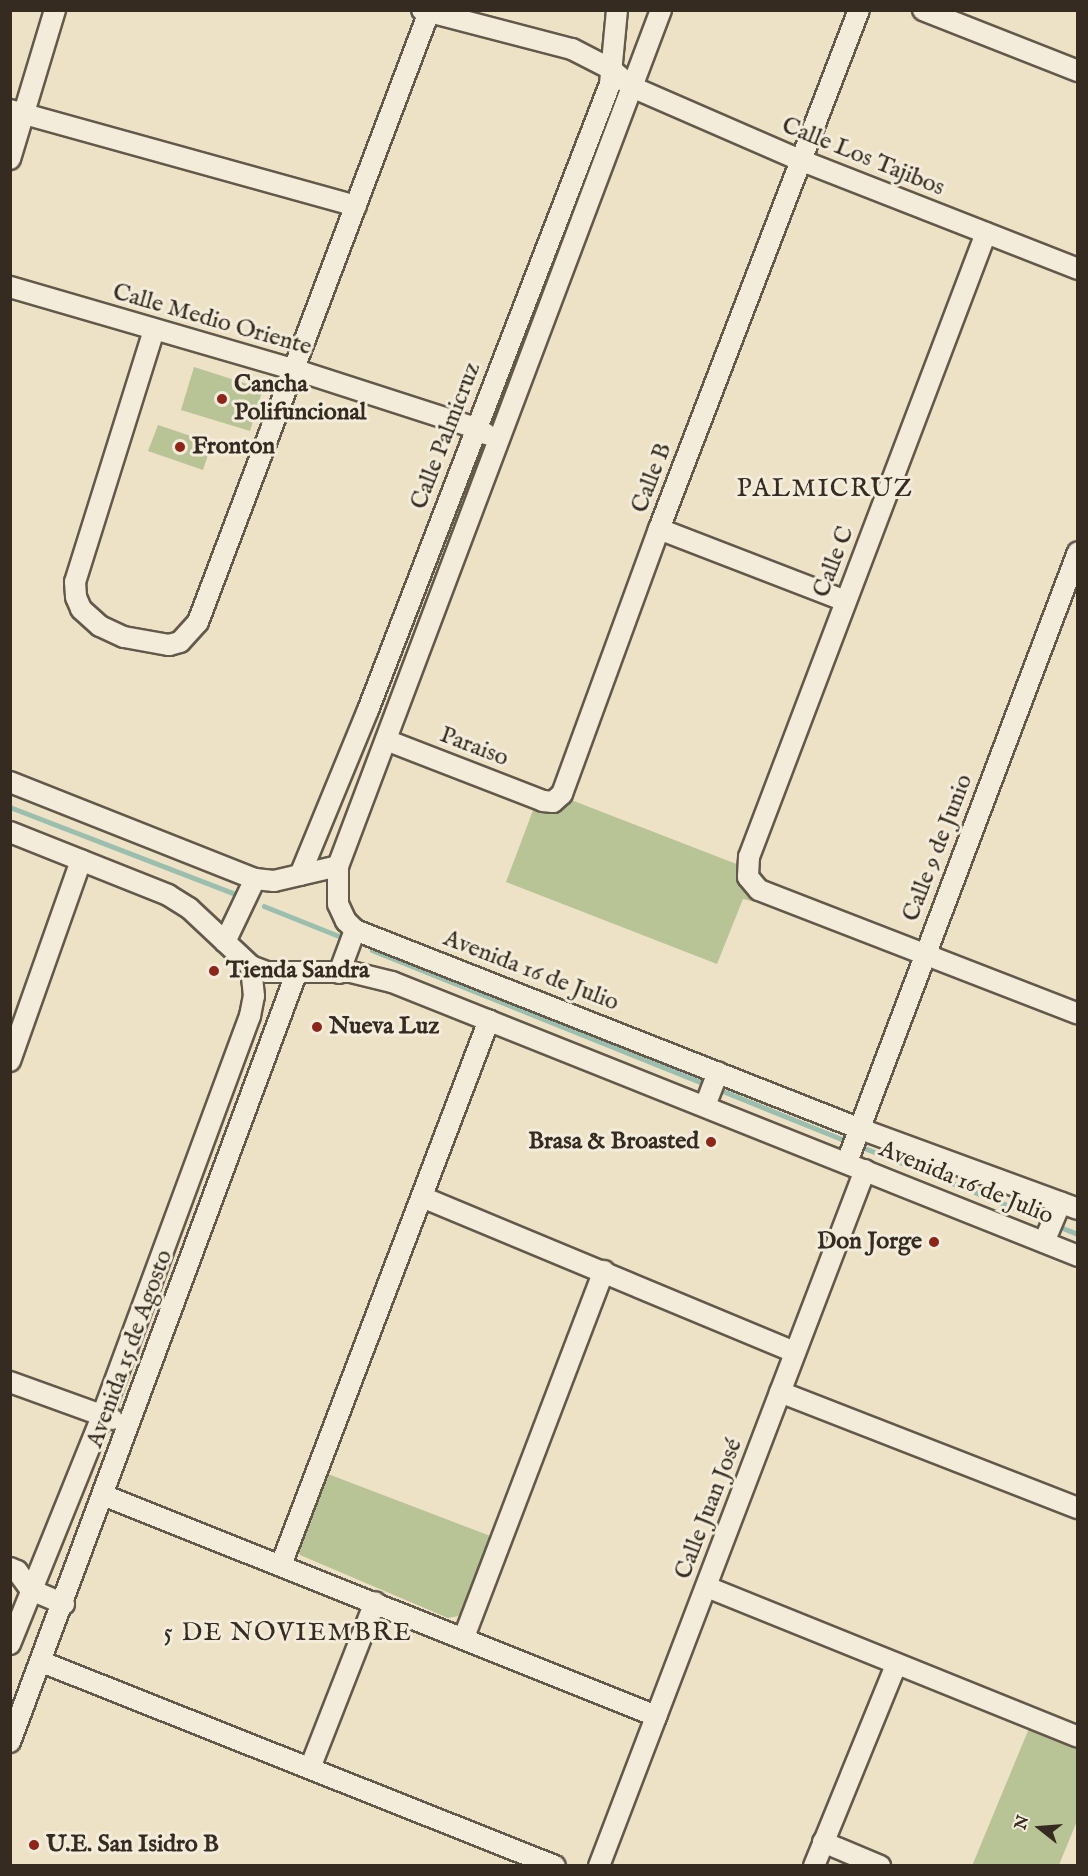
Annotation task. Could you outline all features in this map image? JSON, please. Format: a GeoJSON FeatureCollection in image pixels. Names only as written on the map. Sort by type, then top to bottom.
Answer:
{"type":"FeatureCollection","features":[{"type":"Feature","properties":{"kind":"street"},"geometry":{"type":"LineString","coordinates":[[10,159],[17,112],[55,10]]}},
{"type":"Feature","properties":{"kind":"street","name":"Calle Palmicruz"},"geometry":{"type":"LineString","coordinates":[[300,875],[368,710],[610,84],[617,10]]}},
{"type":"Feature","properties":{"kind":"street"},"geometry":{"type":"LineString","coordinates":[[339,973],[355,932],[346,921],[338,904],[338,866],[661,10]]}},
{"type":"Feature","properties":{"kind":"street","name":"Calle B"},"geometry":{"type":"LineString","coordinates":[[543,801],[553,802],[562,794],[659,529],[859,10]]}},
{"type":"Feature","properties":{"kind":"street"},"geometry":{"type":"LineString","coordinates":[[923,10],[1077,71]]}},
{"type":"Feature","properties":{"kind":"street"},"geometry":{"type":"LineString","coordinates":[[154,330],[75,582],[76,597],[90,619],[124,637],[169,645],[180,642],[198,622],[356,206],[425,11]]}},
{"type":"Feature","properties":{"kind":"street","name":"Calle Los Tajibos"},"geometry":{"type":"LineString","coordinates":[[425,11],[572,50],[610,69],[632,87],[800,160],[1077,269]]}},
{"type":"Feature","properties":{"kind":"street"},"geometry":{"type":"LineString","coordinates":[[17,112],[356,206]]}},
{"type":"Feature","properties":{"kind":"street","name":"Calle C"},"geometry":{"type":"LineString","coordinates":[[925,954],[759,890],[748,878],[749,857],[986,233]]}},
{"type":"Feature","properties":{"kind":"street","name":"Calle Medio Oriente"},"geometry":{"type":"LineString","coordinates":[[10,287],[293,369],[476,428],[498,442]]}},
{"type":"Feature","properties":{"kind":"street"},"geometry":{"type":"LineString","coordinates":[[659,529],[846,601]]}},
{"type":"Feature","properties":{"kind":"street","name":"Calle 9 de Junio"},"geometry":{"type":"LineString","coordinates":[[855,1150],[925,954],[1077,552]]}},
{"type":"Feature","properties":{"kind":"street","name":"Paraiso"},"geometry":{"type":"LineString","coordinates":[[386,740],[543,801]]}},
{"type":"Feature","properties":{"kind":"street"},"geometry":{"type":"LineString","coordinates":[[10,782],[252,884],[338,866]]}},
{"type":"Feature","properties":{"kind":"street","name":"Avenida 16 de Julio"},"geometry":{"type":"LineString","coordinates":[[10,832],[168,895],[189,908],[251,966],[267,972],[296,974],[351,972],[392,982],[706,1101],[1057,1220],[1077,1256]]}},
{"type":"Feature","properties":{"kind":"street"},"geometry":{"type":"LineString","coordinates":[[10,1061],[16,1029],[81,860]]}},
{"type":"Feature","properties":{"kind":"street"},"geometry":{"type":"LineString","coordinates":[[225,942],[252,884]]}},
{"type":"Feature","properties":{"kind":"street","name":"Avenida 16 de Julio"},"geometry":{"type":"LineString","coordinates":[[355,932],[717,1075],[855,1150],[1057,1220]]}},
{"type":"Feature","properties":{"kind":"street"},"geometry":{"type":"LineString","coordinates":[[925,954],[1077,1014]]}},
{"type":"Feature","properties":{"kind":"street","name":"Avenida 15 de Agosto"},"geometry":{"type":"LineString","coordinates":[[10,1644],[102,1416],[250,1016],[254,996],[251,966]]}},
{"type":"Feature","properties":{"kind":"street","name":"Avenida 15 de Agosto"},"geometry":{"type":"LineString","coordinates":[[10,1742],[64,1605],[296,974]]}},
{"type":"Feature","properties":{"kind":"street"},"geometry":{"type":"LineString","coordinates":[[281,1565],[489,1020]]}},
{"type":"Feature","properties":{"kind":"street"},"geometry":{"type":"LineString","coordinates":[[706,1101],[717,1075]]}},
{"type":"Feature","properties":{"kind":"street","name":"Calle Juan José"},"geometry":{"type":"LineString","coordinates":[[599,1866],[795,1352],[855,1150]]}},
{"type":"Feature","properties":{"kind":"street"},"geometry":{"type":"LineString","coordinates":[[422,1197],[795,1352]]}},
{"type":"Feature","properties":{"kind":"street"},"geometry":{"type":"LineString","coordinates":[[464,1637],[604,1271]]}},
{"type":"Feature","properties":{"kind":"street"},"geometry":{"type":"LineString","coordinates":[[10,1382],[102,1416],[130,1423]]}},
{"type":"Feature","properties":{"kind":"street"},"geometry":{"type":"LineString","coordinates":[[780,1392],[1077,1508]]}},
{"type":"Feature","properties":{"kind":"street"},"geometry":{"type":"LineString","coordinates":[[103,1495],[464,1637],[656,1716]]}},
{"type":"Feature","properties":{"kind":"street"},"geometry":{"type":"LineString","coordinates":[[10,1568],[17,1571],[31,1590],[64,1605]]}},
{"type":"Feature","properties":{"kind":"street"},"geometry":{"type":"LineString","coordinates":[[707,1587],[1077,1737]]}},
{"type":"Feature","properties":{"kind":"street"},"geometry":{"type":"LineString","coordinates":[[310,1768],[375,1602]]}},
{"type":"Feature","properties":{"kind":"street"},"geometry":{"type":"LineString","coordinates":[[42,1662],[555,1866]]}},
{"type":"Feature","properties":{"kind":"street"},"geometry":{"type":"LineString","coordinates":[[814,1866],[896,1665]]}},
{"type":"Feature","properties":{"kind":"street"},"geometry":{"type":"LineString","coordinates":[[823,1842],[880,1866]]}},
{"type":"Feature","properties":{"kind":"green space","name":"Cancha Polifuncional"},"geometry":{"type":"Polygon","coordinates":[[[194,367],[263,389],[250,431],[181,410],[194,367]]]}},
{"type":"Feature","properties":{"kind":"green space","name":"Fronton"},"geometry":{"type":"Polygon","coordinates":[[[158,425],[212,443],[203,470],[148,451],[158,425]]]}},
{"type":"Feature","properties":{"kind":"green space"},"geometry":{"type":"Polygon","coordinates":[[[566,798],[739,865],[739,877],[754,893],[751,901],[743,899],[717,964],[506,882],[535,805],[566,798]]]}},
{"type":"Feature","properties":{"kind":"green space"},"geometry":{"type":"Polygon","coordinates":[[[328,1474],[493,1537],[464,1612],[459,1616],[448,1618],[300,1555],[298,1549],[328,1474]]]}},
{"type":"Feature","properties":{"kind":"green space"},"geometry":{"type":"Polygon","coordinates":[[[1030,1726],[1077,1745],[1077,1821],[1059,1865],[972,1866],[1030,1726]]]}},
{"type":"Feature","properties":{"kind":"waterway"},"geometry":{"type":"LineString","coordinates":[[10,807],[235,894]]}},
{"type":"Feature","properties":{"kind":"waterway"},"geometry":{"type":"LineString","coordinates":[[264,906],[339,936]]}},
{"type":"Feature","properties":{"kind":"waterway"},"geometry":{"type":"LineString","coordinates":[[372,950],[708,1085]]}},
{"type":"Feature","properties":{"kind":"waterway"},"geometry":{"type":"LineString","coordinates":[[718,1089],[849,1142]]}},
{"type":"Feature","properties":{"kind":"waterway"},"geometry":{"type":"LineString","coordinates":[[857,1145],[1047,1221]]}},
{"type":"Feature","properties":{"kind":"waterway"},"geometry":{"type":"LineString","coordinates":[[1058,1226],[1078,1234]]}},
{"type":"Feature","properties":{"kind":"place","name":"Cancha Polifuncional"},"geometry":{"type":"Point","coordinates":[222,399]}},
{"type":"Feature","properties":{"kind":"place","name":"Fronton"},"geometry":{"type":"Point","coordinates":[180,447]}},
{"type":"Feature","properties":{"kind":"place","name":"Tienda Sandra"},"geometry":{"type":"Point","coordinates":[214,971]}},
{"type":"Feature","properties":{"kind":"place","name":"Nueva Luz"},"geometry":{"type":"Point","coordinates":[317,1027]}},
{"type":"Feature","properties":{"kind":"place","name":"Brasa & Broasted"},"geometry":{"type":"Point","coordinates":[711,1142]}},
{"type":"Feature","properties":{"kind":"place","name":"Don Jorge"},"geometry":{"type":"Point","coordinates":[934,1242]}},
{"type":"Feature","properties":{"kind":"place","name":"U.E. San Isidro B"},"geometry":{"type":"Point","coordinates":[34,1845]}},
{"type":"Feature","properties":{"kind":"district","name":"PALMICRUZ"},"geometry":{"type":"Point","coordinates":[825,489]}},
{"type":"Feature","properties":{"kind":"district","name":"5 DE NOVIEMBRE"},"geometry":{"type":"Point","coordinates":[288,1633]}}]}
